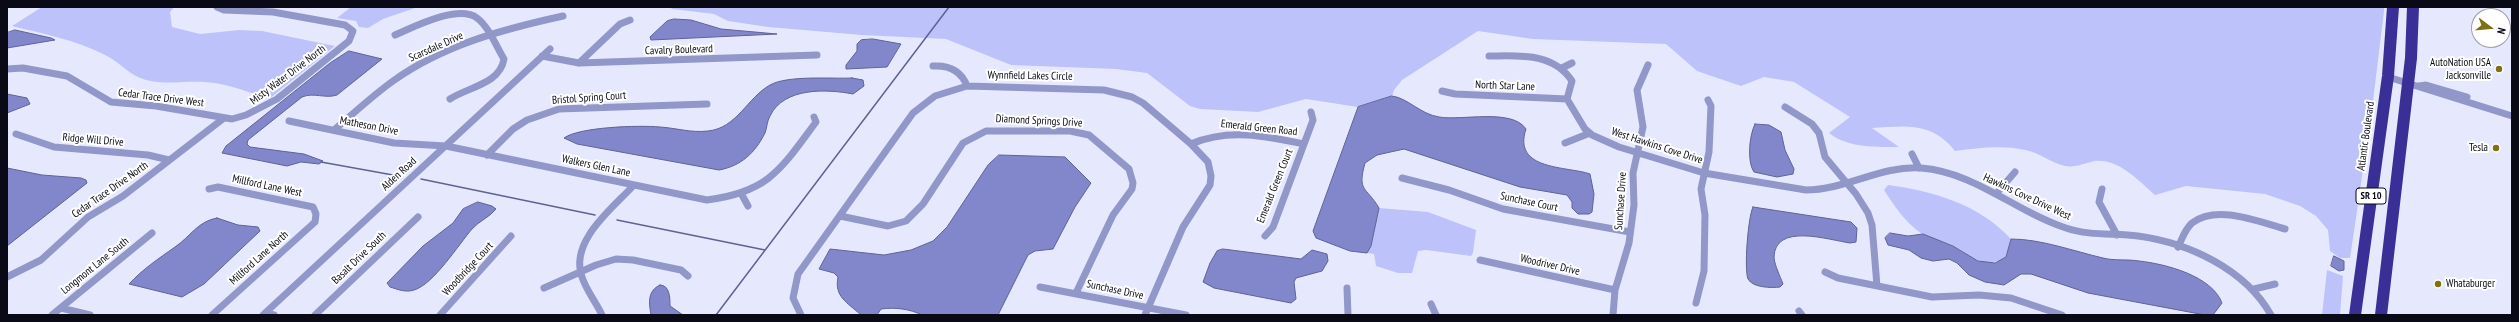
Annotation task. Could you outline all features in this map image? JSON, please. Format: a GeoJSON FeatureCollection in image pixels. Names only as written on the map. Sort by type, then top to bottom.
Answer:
{"type":"FeatureCollection","features":[{"type":"Feature","properties":{"kind":"highway","name":"Atlantic Boulevard"},"geometry":{"type":"LineString","coordinates":[[2354,315],[2388,77],[2393,7]]}},
{"type":"Feature","properties":{"kind":"highway","name":"SR 10"},"geometry":{"type":"LineString","coordinates":[[2381,315],[2414,84],[2413,7]]}},
{"type":"Feature","properties":{"kind":"street","name":"Misty Water Drive North"},"geometry":{"type":"LineString","coordinates":[[217,7],[224,10],[280,13],[346,25],[353,31],[349,41],[259,111],[241,118],[224,118]]}},
{"type":"Feature","properties":{"kind":"street"},"geometry":{"type":"LineString","coordinates":[[395,35],[452,15],[466,14],[478,19],[504,59],[502,70],[496,76],[450,99]]}},
{"type":"Feature","properties":{"kind":"street","name":"Scarsdale Drive"},"geometry":{"type":"LineString","coordinates":[[334,130],[402,75],[441,54],[489,37],[563,16]]}},
{"type":"Feature","properties":{"kind":"street"},"geometry":{"type":"LineString","coordinates":[[579,63],[620,24],[630,20]]}},
{"type":"Feature","properties":{"kind":"street","name":"Alden Road"},"geometry":{"type":"LineString","coordinates":[[268,314],[550,49]]}},
{"type":"Feature","properties":{"kind":"street","name":"Cavalry Boulevard"},"geometry":{"type":"LineString","coordinates":[[542,56],[579,63],[817,55]]}},
{"type":"Feature","properties":{"kind":"street"},"geometry":{"type":"LineString","coordinates":[[1489,56],[1538,58],[1562,68],[1572,81],[1567,99]]}},
{"type":"Feature","properties":{"kind":"street"},"geometry":{"type":"LineString","coordinates":[[1562,68],[1572,63]]}},
{"type":"Feature","properties":{"kind":"street","name":"Sunchase Drive"},"geometry":{"type":"LineString","coordinates":[[1613,315],[1615,290],[1626,258],[1634,205],[1633,173],[1643,127],[1637,101],[1638,90],[1648,65]]}},
{"type":"Feature","properties":{"kind":"street"},"geometry":{"type":"LineString","coordinates":[[933,66],[946,66],[956,70],[962,74],[967,86]]}},
{"type":"Feature","properties":{"kind":"street","name":"Cedar Trace Drive West"},"geometry":{"type":"LineString","coordinates":[[7,69],[23,68],[67,76],[111,102],[164,107],[224,118]]}},
{"type":"Feature","properties":{"kind":"street"},"geometry":{"type":"LineString","coordinates":[[2388,77],[2414,84],[2427,90],[2511,113]]}},
{"type":"Feature","properties":{"kind":"street","name":"Wynnfield Lakes Circle"},"geometry":{"type":"LineString","coordinates":[[801,315],[793,298],[798,274],[917,109],[941,93],[967,86],[1083,89],[1122,94],[1143,103],[1191,144],[1208,162],[1211,176],[1210,185],[1182,230],[1147,312]]}},
{"type":"Feature","properties":{"kind":"street","name":"North Star Lane"},"geometry":{"type":"LineString","coordinates":[[1442,91],[1455,94],[1567,99]]}},
{"type":"Feature","properties":{"kind":"street","name":"West Hawkins Cove Drive"},"geometry":{"type":"LineString","coordinates":[[1567,99],[1578,121],[1590,133],[1638,154],[1704,173],[1806,190],[1821,190],[1846,184]]}},
{"type":"Feature","properties":{"kind":"street"},"geometry":{"type":"LineString","coordinates":[[1696,303],[1704,271],[1705,215],[1701,189],[1709,152],[1712,106],[1708,100]]}},
{"type":"Feature","properties":{"kind":"street","name":"Bristol Spring Court"},"geometry":{"type":"LineString","coordinates":[[487,155],[513,129],[527,120],[560,109],[707,104]]}},
{"type":"Feature","properties":{"kind":"street"},"geometry":{"type":"LineString","coordinates":[[1785,107],[1812,124],[1819,133],[1825,157],[1862,203],[1872,225],[1877,286]]}},
{"type":"Feature","properties":{"kind":"street","name":"Emerald Green Court"},"geometry":{"type":"LineString","coordinates":[[1265,236],[1273,227],[1313,120],[1311,112]]}},
{"type":"Feature","properties":{"kind":"street","name":"Walkers Glen Lane"},"geometry":{"type":"LineString","coordinates":[[446,146],[707,200],[742,195],[767,182],[778,172],[816,122],[814,117]]}},
{"type":"Feature","properties":{"kind":"street","name":"Cedar Trace Drive North"},"geometry":{"type":"LineString","coordinates":[[7,277],[40,260],[84,221],[124,196],[224,118]]}},
{"type":"Feature","properties":{"kind":"street","name":"Matheson Drive"},"geometry":{"type":"LineString","coordinates":[[289,121],[394,143],[446,146]]}},
{"type":"Feature","properties":{"kind":"street","name":"Diamond Springs Drive"},"geometry":{"type":"LineString","coordinates":[[840,216],[888,226],[906,221],[923,204],[959,148],[968,139],[978,133],[998,129],[1070,131],[1086,134],[1096,139],[1129,169],[1134,183],[1132,189],[1113,215],[1076,293]]}},
{"type":"Feature","properties":{"kind":"street"},"geometry":{"type":"LineString","coordinates":[[1565,143],[1590,133]]}},
{"type":"Feature","properties":{"kind":"street","name":"Ridge Will Drive"},"geometry":{"type":"LineString","coordinates":[[16,134],[54,147],[148,155],[169,160]]}},
{"type":"Feature","properties":{"kind":"street","name":"Emerald Green Road"},"geometry":{"type":"LineString","coordinates":[[1191,144],[1205,137],[1221,134],[1304,144]]}},
{"type":"Feature","properties":{"kind":"street"},"geometry":{"type":"LineString","coordinates":[[1912,154],[1919,168]]}},
{"type":"Feature","properties":{"kind":"street","name":"Hawkins Cove Drive West"},"geometry":{"type":"LineString","coordinates":[[1846,184],[1919,168],[1952,174],[1996,194],[2023,209],[2066,228],[2147,238],[2178,247],[2228,270],[2254,289],[2264,301],[2271,315]]}},
{"type":"Feature","properties":{"kind":"street"},"geometry":{"type":"LineString","coordinates":[[1996,194],[2015,172]]}},
{"type":"Feature","properties":{"kind":"street","name":"Sunchase Court"},"geometry":{"type":"LineString","coordinates":[[1402,178],[1449,190],[1503,209],[1630,232]]}},
{"type":"Feature","properties":{"kind":"street"},"geometry":{"type":"LineString","coordinates":[[602,315],[580,272],[579,256],[585,242],[634,185]]}},
{"type":"Feature","properties":{"kind":"street","name":"Millford Lane West"},"geometry":{"type":"LineString","coordinates":[[209,189],[218,187],[313,207],[316,214]]}},
{"type":"Feature","properties":{"kind":"street"},"geometry":{"type":"LineString","coordinates":[[2102,189],[2099,202],[2117,235]]}},
{"type":"Feature","properties":{"kind":"street"},"geometry":{"type":"LineString","coordinates":[[742,195],[748,206]]}},
{"type":"Feature","properties":{"kind":"street","name":"Millford Lane North"},"geometry":{"type":"LineString","coordinates":[[212,315],[315,222],[316,214]]}},
{"type":"Feature","properties":{"kind":"street"},"geometry":{"type":"LineString","coordinates":[[2178,247],[2189,225],[2208,216],[2236,217],[2285,230]]}},
{"type":"Feature","properties":{"kind":"street","name":"Basalt Drive South"},"geometry":{"type":"LineString","coordinates":[[315,315],[418,217]]}},
{"type":"Feature","properties":{"kind":"street","name":"Longmont Lane South"},"geometry":{"type":"LineString","coordinates":[[52,315],[152,234]]}},
{"type":"Feature","properties":{"kind":"street","name":"Woodbridge Court"},"geometry":{"type":"LineString","coordinates":[[440,315],[506,244],[511,236]]}},
{"type":"Feature","properties":{"kind":"street"},"geometry":{"type":"LineString","coordinates":[[544,288],[604,262],[627,259],[681,270],[688,276]]}},
{"type":"Feature","properties":{"kind":"street","name":"Woodriver Drive"},"geometry":{"type":"LineString","coordinates":[[1480,260],[1615,290]]}},
{"type":"Feature","properties":{"kind":"street"},"geometry":{"type":"LineString","coordinates":[[1825,272],[1838,278],[1932,297],[1979,295],[2011,298],[2062,315]]}},
{"type":"Feature","properties":{"kind":"street"},"geometry":{"type":"LineString","coordinates":[[2254,289],[2275,284]]}},
{"type":"Feature","properties":{"kind":"street","name":"Sunchase Drive"},"geometry":{"type":"LineString","coordinates":[[1040,287],[1076,293],[1147,312],[1186,315]]}},
{"type":"Feature","properties":{"kind":"street"},"geometry":{"type":"LineString","coordinates":[[1347,288],[1348,315]]}},
{"type":"Feature","properties":{"kind":"street"},"geometry":{"type":"LineString","coordinates":[[1431,304],[1436,315]]}},
{"type":"Feature","properties":{"kind":"street"},"geometry":{"type":"LineString","coordinates":[[61,308],[90,315]]}},
{"type":"Feature","properties":{"kind":"shaded area"},"geometry":{"type":"Polygon","coordinates":[[[42,7],[174,7],[170,12],[172,27],[200,34],[239,30],[262,31],[335,46],[269,99],[221,84],[146,80],[135,75],[110,58],[83,45],[12,26],[42,7]]]}},
{"type":"Feature","properties":{"kind":"shaded area"},"geometry":{"type":"Polygon","coordinates":[[[351,7],[418,7],[383,19],[368,28],[359,27],[356,21],[337,18],[351,7]]]}},
{"type":"Feature","properties":{"kind":"shaded area"},"geometry":{"type":"Polygon","coordinates":[[[670,7],[2384,7],[2384,11],[2372,109],[2350,258],[2340,258],[2330,251],[2328,230],[2316,216],[2300,206],[2265,194],[2186,186],[2155,195],[2135,177],[2112,163],[2095,161],[2076,166],[2065,166],[2030,151],[2016,148],[1999,147],[1955,151],[1937,135],[1928,130],[1918,128],[1872,128],[1899,147],[1862,146],[1845,142],[1829,133],[1850,117],[1794,82],[1764,77],[1741,86],[1697,71],[1666,44],[1533,39],[1478,31],[1402,80],[1394,90],[1392,96],[1358,107],[1306,99],[1258,112],[1200,109],[1190,106],[1147,73],[1116,69],[1011,65],[946,39],[862,35],[768,27],[728,21],[714,14],[672,9],[670,7]]]}},
{"type":"Feature","properties":{"kind":"shaded area"},"geometry":{"type":"Polygon","coordinates":[[[674,19],[691,20],[721,29],[777,34],[651,40],[650,37],[667,21],[674,19]]]}},
{"type":"Feature","properties":{"kind":"shaded area"},"geometry":{"type":"Polygon","coordinates":[[[15,30],[55,40],[7,48],[7,33],[15,30]]]}},
{"type":"Feature","properties":{"kind":"shaded area"},"geometry":{"type":"Polygon","coordinates":[[[873,39],[901,44],[887,67],[846,69],[846,65],[857,51],[857,44],[861,40],[873,39]]]}},
{"type":"Feature","properties":{"kind":"shaded area"},"geometry":{"type":"Polygon","coordinates":[[[349,51],[382,59],[337,95],[311,95],[302,97],[248,140],[247,144],[250,147],[304,154],[323,161],[319,164],[301,162],[287,166],[222,153],[226,146],[330,63],[349,51]]]}},
{"type":"Feature","properties":{"kind":"shaded area"},"geometry":{"type":"Polygon","coordinates":[[[852,78],[863,80],[864,86],[853,94],[831,91],[807,92],[785,100],[770,116],[765,133],[757,147],[741,162],[719,170],[577,144],[564,138],[582,131],[624,127],[650,126],[696,131],[718,129],[734,119],[755,97],[770,85],[787,80],[798,79],[852,78]]]}},
{"type":"Feature","properties":{"kind":"shaded area"},"geometry":{"type":"Polygon","coordinates":[[[7,94],[27,98],[30,104],[7,113],[7,94]]]}},
{"type":"Feature","properties":{"kind":"shaded area"},"geometry":{"type":"Polygon","coordinates":[[[1392,96],[1398,97],[1426,113],[1439,117],[1498,117],[1510,119],[1519,123],[1526,129],[1524,143],[1527,153],[1534,160],[1556,167],[1590,174],[1594,194],[1592,212],[1589,214],[1578,214],[1572,208],[1572,202],[1567,195],[1520,187],[1404,149],[1377,155],[1365,163],[1362,184],[1379,208],[1371,246],[1367,253],[1350,251],[1316,238],[1313,231],[1358,107],[1392,96]]]}},
{"type":"Feature","properties":{"kind":"shaded area"},"geometry":{"type":"Polygon","coordinates":[[[1755,124],[1769,125],[1781,132],[1785,150],[1794,169],[1793,174],[1777,177],[1754,172],[1750,162],[1750,149],[1751,135],[1755,124]]]}},
{"type":"Feature","properties":{"kind":"shaded area"},"geometry":{"type":"Polygon","coordinates":[[[999,155],[1065,157],[1091,183],[1075,207],[1053,249],[1035,251],[1028,255],[998,315],[922,315],[907,310],[892,308],[881,309],[877,315],[861,315],[843,299],[838,290],[838,277],[834,273],[819,269],[830,249],[884,255],[911,250],[933,241],[947,227],[988,165],[999,155]]]}},
{"type":"Feature","properties":{"kind":"shaded area"},"geometry":{"type":"Polygon","coordinates":[[[7,168],[42,175],[81,178],[86,180],[87,183],[7,246],[7,168]]]}},
{"type":"Feature","properties":{"kind":"shaded area"},"geometry":{"type":"Polygon","coordinates":[[[1888,185],[1938,195],[1970,208],[1985,217],[2011,239],[2006,257],[1998,261],[1984,262],[1973,258],[1954,246],[1929,238],[1922,234],[1916,230],[1901,214],[1892,202],[1884,190],[1888,185]]]}},
{"type":"Feature","properties":{"kind":"shaded area"},"geometry":{"type":"Polygon","coordinates":[[[478,202],[492,206],[496,209],[472,229],[445,263],[429,280],[421,287],[411,291],[390,287],[387,283],[423,246],[453,223],[463,209],[478,202]]]}},
{"type":"Feature","properties":{"kind":"shaded area"},"geometry":{"type":"Polygon","coordinates":[[[1753,207],[1851,222],[1857,228],[1856,242],[1850,243],[1804,236],[1783,240],[1776,247],[1774,258],[1776,268],[1783,284],[1780,287],[1758,286],[1750,282],[1748,279],[1746,265],[1748,232],[1753,207]]]}},
{"type":"Feature","properties":{"kind":"shaded area"},"geometry":{"type":"Polygon","coordinates":[[[1379,208],[1428,212],[1476,230],[1473,253],[1471,256],[1426,250],[1418,251],[1412,273],[1398,273],[1376,266],[1374,254],[1367,253],[1371,246],[1379,208]]]}},
{"type":"Feature","properties":{"kind":"shaded area"},"geometry":{"type":"Polygon","coordinates":[[[217,218],[238,225],[258,227],[260,231],[204,284],[182,297],[129,284],[145,269],[180,243],[199,226],[205,222],[217,218]]]}},
{"type":"Feature","properties":{"kind":"shaded area"},"geometry":{"type":"Polygon","coordinates":[[[1890,233],[1908,236],[1923,234],[1953,246],[1978,261],[1995,263],[2006,257],[2011,239],[2045,243],[2108,259],[2134,260],[2162,265],[2187,273],[2209,285],[2217,294],[2222,303],[2213,315],[2205,315],[2088,293],[2031,274],[2021,274],[2004,285],[1985,282],[1969,275],[1957,263],[1949,259],[1933,261],[1921,258],[1909,250],[1888,245],[1885,238],[1890,233]]]}},
{"type":"Feature","properties":{"kind":"shaded area"},"geometry":{"type":"Polygon","coordinates":[[[1223,249],[1301,259],[1312,250],[1327,254],[1328,261],[1322,271],[1296,278],[1294,282],[1296,299],[1291,303],[1214,288],[1203,282],[1210,263],[1217,251],[1223,249]]]}},
{"type":"Feature","properties":{"kind":"shaded area"},"geometry":{"type":"Polygon","coordinates":[[[2334,256],[2344,261],[2344,270],[2339,271],[2331,266],[2334,256]]]}},
{"type":"Feature","properties":{"kind":"shaded area"},"geometry":{"type":"Polygon","coordinates":[[[2327,270],[2343,276],[2340,315],[2322,315],[2327,270]]]}},
{"type":"Feature","properties":{"kind":"shaded area"},"geometry":{"type":"Polygon","coordinates":[[[660,285],[666,287],[668,290],[670,306],[683,315],[651,315],[651,294],[660,285]]]}},
{"type":"Feature","properties":{"kind":"waterway"},"geometry":{"type":"LineString","coordinates":[[716,315],[949,7]]}},
{"type":"Feature","properties":{"kind":"waterway"},"geometry":{"type":"LineString","coordinates":[[321,162],[393,175]]}},
{"type":"Feature","properties":{"kind":"waterway"},"geometry":{"type":"LineString","coordinates":[[421,179],[595,215]]}},
{"type":"Feature","properties":{"kind":"waterway"},"geometry":{"type":"LineString","coordinates":[[617,220],[765,250]]}},
{"type":"Feature","properties":{"kind":"place","name":"AutoNation USA Jacksonville"},"geometry":{"type":"Point","coordinates":[2499,69]}},
{"type":"Feature","properties":{"kind":"place","name":"Tesla"},"geometry":{"type":"Point","coordinates":[2496,148]}},
{"type":"Feature","properties":{"kind":"place","name":"Whataburger"},"geometry":{"type":"Point","coordinates":[2438,284]}}]}
